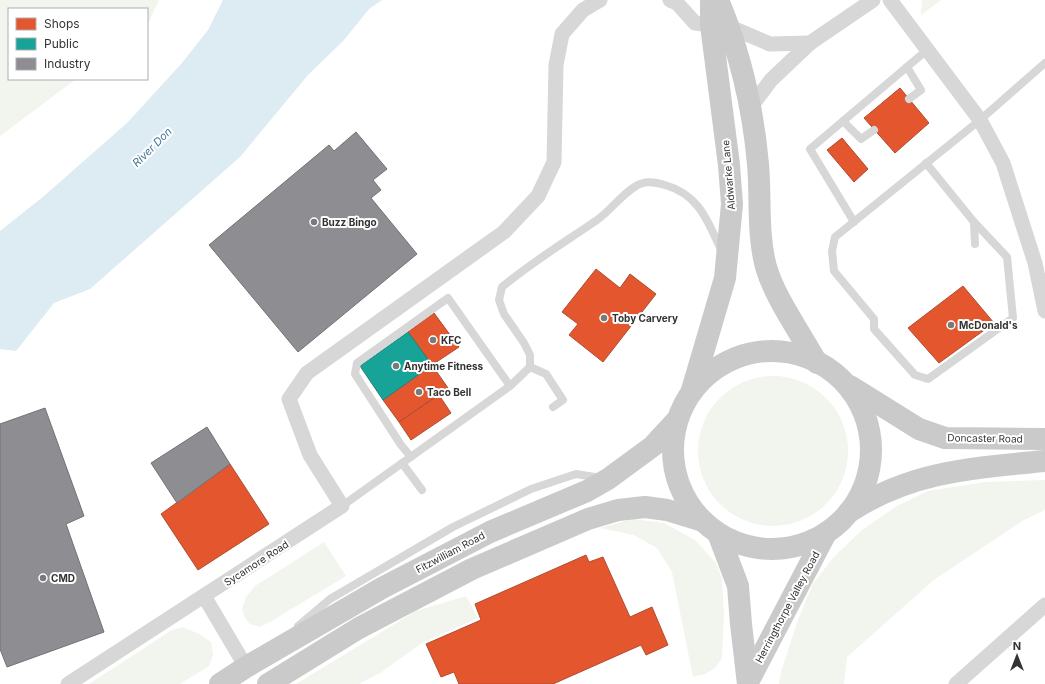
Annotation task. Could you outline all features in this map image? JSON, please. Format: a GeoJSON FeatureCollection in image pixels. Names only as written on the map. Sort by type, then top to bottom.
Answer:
{"type":"FeatureCollection","features":[{"type":"Feature","properties":{"kind":"main road","name":"Aldwarke Lane"},"geometry":{"type":"LineString","coordinates":[[711,0],[720,26],[737,50],[750,108],[758,164],[762,235],[766,266],[773,286],[817,363]]}},
{"type":"Feature","properties":{"kind":"main road","name":"Aldwarke Lane"},"geometry":{"type":"LineString","coordinates":[[691,393],[725,278],[732,204],[718,0]]}},
{"type":"Feature","properties":{"kind":"main road"},"geometry":{"type":"LineString","coordinates":[[268,684],[359,628],[472,569],[588,519],[618,510],[645,507],[667,510],[710,527],[732,541],[759,549],[780,549],[796,546],[826,533],[839,523],[855,504],[864,484],[870,463],[870,441],[866,420],[857,400],[844,382],[817,363],[795,354],[782,352],[748,354],[726,362],[707,375],[691,393],[677,420],[673,442],[674,466],[679,485],[689,505],[710,527]]}},
{"type":"Feature","properties":{"kind":"main road","name":"Doncaster Road"},"geometry":{"type":"LineString","coordinates":[[844,382],[919,429],[945,438],[1045,440]]}},
{"type":"Feature","properties":{"kind":"main road","name":"Fitzwilliam Road"},"geometry":{"type":"LineString","coordinates":[[220,684],[252,663],[382,588],[490,532],[587,491],[608,479],[653,446],[677,420]]}},
{"type":"Feature","properties":{"kind":"main road"},"geometry":{"type":"LineString","coordinates":[[849,512],[861,504],[900,486],[939,474],[986,467],[1045,461]]}},
{"type":"Feature","properties":{"kind":"main road","name":"Herringthorpe Valley Road"},"geometry":{"type":"LineString","coordinates":[[710,527],[738,586],[748,683]]}},
{"type":"Feature","properties":{"kind":"main road","name":"Herringthorpe Valley Road"},"geometry":{"type":"LineString","coordinates":[[748,683],[826,533]]}},
{"type":"Feature","properties":{"kind":"street"},"geometry":{"type":"LineString","coordinates":[[342,506],[310,455],[289,399],[307,373],[504,232],[538,196],[554,162],[556,65],[562,34],[582,10],[600,0]]}},
{"type":"Feature","properties":{"kind":"street"},"geometry":{"type":"LineString","coordinates":[[670,0],[677,3],[694,23],[720,26],[770,44],[810,43]]}},
{"type":"Feature","properties":{"kind":"street"},"geometry":{"type":"LineString","coordinates":[[750,108],[771,80],[810,43],[873,0]]}},
{"type":"Feature","properties":{"kind":"street"},"geometry":{"type":"LineString","coordinates":[[890,0],[980,120],[1002,163],[1035,263],[1045,311]]}},
{"type":"Feature","properties":{"kind":"street","name":"Sycamore Road"},"geometry":{"type":"LineString","coordinates":[[68,684],[342,506]]}},
{"type":"Feature","properties":{"kind":"street"},"geometry":{"type":"LineString","coordinates":[[204,596],[252,663]]}},
{"type":"Feature","properties":{"kind":"street"},"geometry":{"type":"LineString","coordinates":[[956,684],[1045,604]]}},
{"type":"Feature","properties":{"kind":"lane"},"geometry":{"type":"LineString","coordinates":[[854,222],[810,149],[927,50]]}},
{"type":"Feature","properties":{"kind":"lane"},"geometry":{"type":"LineString","coordinates":[[926,163],[974,222],[1007,257],[1013,318],[928,379],[915,375],[874,329],[874,319],[834,271],[832,251],[835,237],[926,163],[980,120],[1045,64]]}},
{"type":"Feature","properties":{"kind":"lane"},"geometry":{"type":"LineString","coordinates":[[907,67],[921,90],[909,100]]}},
{"type":"Feature","properties":{"kind":"lane"},"geometry":{"type":"LineString","coordinates":[[843,121],[861,139],[874,130]]}},
{"type":"Feature","properties":{"kind":"lane"},"geometry":{"type":"LineString","coordinates":[[342,506],[510,386],[530,367],[530,355],[524,343],[504,314],[499,300],[502,287],[605,215],[626,193],[637,185],[654,181],[675,188],[693,200],[705,214],[727,262]]}},
{"type":"Feature","properties":{"kind":"lane"},"geometry":{"type":"LineString","coordinates":[[974,222],[975,244]]}},
{"type":"Feature","properties":{"kind":"lane"},"geometry":{"type":"LineString","coordinates":[[411,457],[355,374],[357,363],[448,298],[510,386]]}},
{"type":"Feature","properties":{"kind":"lane"},"geometry":{"type":"LineString","coordinates":[[530,367],[546,374],[563,400],[553,407]]}},
{"type":"Feature","properties":{"kind":"lane"},"geometry":{"type":"LineString","coordinates":[[402,463],[422,490]]}},
{"type":"Feature","properties":{"kind":"shaded area"},"geometry":{"type":"Polygon","coordinates":[[[0,0],[159,0],[148,24],[148,8],[8,8],[8,80],[75,80],[0,136],[0,0]]]}},
{"type":"Feature","properties":{"kind":"shaded area"},"geometry":{"type":"Polygon","coordinates":[[[922,0],[941,0],[921,15],[922,0]]]}},
{"type":"Feature","properties":{"kind":"shaded area"},"geometry":{"type":"Polygon","coordinates":[[[780,376],[795,379],[815,388],[831,403],[836,409],[845,429],[848,451],[845,473],[836,493],[821,509],[815,514],[795,523],[780,526],[766,526],[751,523],[731,514],[710,493],[699,466],[698,444],[701,429],[710,409],[731,388],[758,377],[780,376]]]}},
{"type":"Feature","properties":{"kind":"shaded area"},"geometry":{"type":"Polygon","coordinates":[[[1045,480],[1045,510],[1022,521],[935,579],[847,657],[844,684],[779,684],[781,672],[798,620],[813,584],[833,558],[862,530],[897,506],[928,491],[985,482],[1045,480]]]}},
{"type":"Feature","properties":{"kind":"shaded area"},"geometry":{"type":"Polygon","coordinates":[[[632,519],[664,523],[695,540],[716,563],[722,579],[724,613],[722,658],[715,668],[705,674],[693,677],[672,572],[657,548],[634,535],[600,528],[632,519]]]}},
{"type":"Feature","properties":{"kind":"shaded area"},"geometry":{"type":"Polygon","coordinates":[[[324,542],[346,576],[260,627],[250,624],[245,618],[242,609],[246,597],[255,586],[324,542]]]}},
{"type":"Feature","properties":{"kind":"shaded area"},"geometry":{"type":"Polygon","coordinates":[[[466,596],[478,618],[422,643],[380,673],[359,684],[296,684],[416,611],[466,596]]]}},
{"type":"Feature","properties":{"kind":"shaded area"},"geometry":{"type":"Polygon","coordinates":[[[183,627],[199,634],[211,642],[213,655],[209,666],[180,684],[89,684],[172,630],[183,627]]]}},
{"type":"Feature","properties":{"kind":"water","name":"River Don"},"geometry":{"type":"Polygon","coordinates":[[[223,0],[382,0],[369,9],[344,40],[308,75],[240,157],[90,289],[54,303],[16,351],[0,349],[0,231],[44,196],[127,123],[182,63],[208,30],[223,0]]]}},
{"type":"Feature","properties":{"kind":"building: Shops"},"geometry":{"type":"Polygon","coordinates":[[[900,88],[929,123],[895,153],[864,118],[900,88]]]}},
{"type":"Feature","properties":{"kind":"building: Shops"},"geometry":{"type":"Polygon","coordinates":[[[842,138],[868,169],[854,182],[827,150],[842,138]]]}},
{"type":"Feature","properties":{"kind":"building: Shops","name":"Toby Carvery"},"geometry":{"type":"Polygon","coordinates":[[[596,269],[620,288],[630,274],[656,294],[603,362],[569,335],[578,324],[562,312],[596,269]]]}},
{"type":"Feature","properties":{"kind":"building: Shops","name":"McDonald's"},"geometry":{"type":"Polygon","coordinates":[[[963,286],[994,323],[939,363],[908,328],[963,286]]]}},
{"type":"Feature","properties":{"kind":"building: Shops","name":"KFC"},"geometry":{"type":"Polygon","coordinates":[[[434,313],[459,347],[432,365],[408,332],[434,313]]]}},
{"type":"Feature","properties":{"kind":"building: Shops","name":"Taco Bell"},"geometry":{"type":"Polygon","coordinates":[[[432,365],[448,388],[399,422],[383,400],[432,365]]]}},
{"type":"Feature","properties":{"kind":"building: Shops"},"geometry":{"type":"Polygon","coordinates":[[[439,395],[451,413],[411,440],[399,422],[439,395]]]}},
{"type":"Feature","properties":{"kind":"building: Shops"},"geometry":{"type":"Polygon","coordinates":[[[230,464],[269,524],[198,570],[161,514],[230,464]]]}},
{"type":"Feature","properties":{"kind":"building: Shops"},"geometry":{"type":"Polygon","coordinates":[[[586,555],[589,562],[603,557],[630,617],[652,607],[668,645],[646,655],[641,645],[553,684],[459,684],[454,672],[441,677],[426,644],[481,620],[475,604],[586,555]]]}},
{"type":"Feature","properties":{"kind":"building: Public","name":"Anytime Fitness"},"geometry":{"type":"Polygon","coordinates":[[[408,332],[432,365],[383,400],[360,366],[408,332]]]}},
{"type":"Feature","properties":{"kind":"building: Industry","name":"Buzz Bingo"},"geometry":{"type":"Polygon","coordinates":[[[356,132],[387,169],[373,180],[381,190],[371,198],[417,254],[298,352],[209,245],[329,145],[334,151],[356,132]]]}},
{"type":"Feature","properties":{"kind":"building: Industry","name":"CMD"},"geometry":{"type":"Polygon","coordinates":[[[45,408],[84,516],[66,524],[104,632],[7,667],[0,649],[0,424],[45,408]]]}},
{"type":"Feature","properties":{"kind":"building: Industry"},"geometry":{"type":"Polygon","coordinates":[[[207,427],[230,464],[177,503],[151,463],[207,427]]]}},
{"type":"Feature","properties":{"kind":"place","name":"Buzz Bingo"},"geometry":{"type":"Point","coordinates":[314,222]}},
{"type":"Feature","properties":{"kind":"place","name":"Toby Carvery"},"geometry":{"type":"Point","coordinates":[604,318]}},
{"type":"Feature","properties":{"kind":"place","name":"McDonald's"},"geometry":{"type":"Point","coordinates":[951,325]}},
{"type":"Feature","properties":{"kind":"place","name":"KFC"},"geometry":{"type":"Point","coordinates":[433,340]}},
{"type":"Feature","properties":{"kind":"place","name":"Anytime Fitness"},"geometry":{"type":"Point","coordinates":[396,366]}},
{"type":"Feature","properties":{"kind":"place","name":"Taco Bell"},"geometry":{"type":"Point","coordinates":[419,392]}},
{"type":"Feature","properties":{"kind":"place","name":"CMD"},"geometry":{"type":"Point","coordinates":[43,578]}}]}
